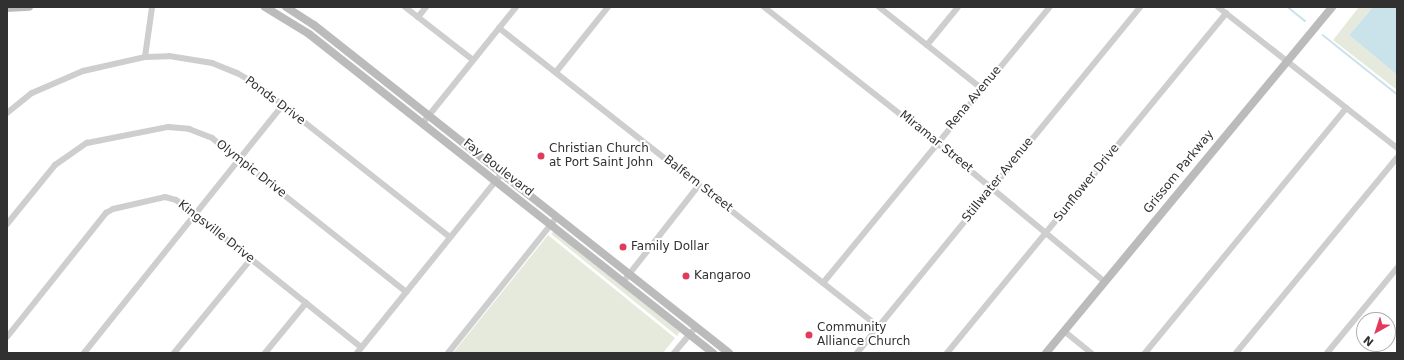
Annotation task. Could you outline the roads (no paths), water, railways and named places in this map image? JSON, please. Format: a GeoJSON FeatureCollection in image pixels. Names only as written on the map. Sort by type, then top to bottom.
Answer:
{"type":"FeatureCollection","features":[{"type":"Feature","properties":{"kind":"main road"},"geometry":{"type":"LineString","coordinates":[[7,8],[29,7]]}},
{"type":"Feature","properties":{"kind":"main road","name":"Fay Boulevard"},"geometry":{"type":"LineString","coordinates":[[265,7],[294,23],[327,48],[713,353]]}},
{"type":"Feature","properties":{"kind":"main road","name":"Fay Boulevard"},"geometry":{"type":"LineString","coordinates":[[286,7],[333,40],[729,353]]}},
{"type":"Feature","properties":{"kind":"main road","name":"Grissom Parkway"},"geometry":{"type":"LineString","coordinates":[[1046,353],[1332,7]]}},
{"type":"Feature","properties":{"kind":"street"},"geometry":{"type":"LineString","coordinates":[[145,57],[152,7]]}},
{"type":"Feature","properties":{"kind":"street"},"geometry":{"type":"LineString","coordinates":[[405,7],[473,60]]}},
{"type":"Feature","properties":{"kind":"street"},"geometry":{"type":"LineString","coordinates":[[418,17],[426,7]]}},
{"type":"Feature","properties":{"kind":"street"},"geometry":{"type":"LineString","coordinates":[[422,124],[516,7]]}},
{"type":"Feature","properties":{"kind":"street"},"geometry":{"type":"LineString","coordinates":[[556,72],[608,7]]}},
{"type":"Feature","properties":{"kind":"street","name":"Miramar Street"},"geometry":{"type":"LineString","coordinates":[[764,7],[937,143],[1105,282]]}},
{"type":"Feature","properties":{"kind":"street"},"geometry":{"type":"LineString","coordinates":[[879,7],[982,89]]}},
{"type":"Feature","properties":{"kind":"street"},"geometry":{"type":"LineString","coordinates":[[927,45],[958,7]]}},
{"type":"Feature","properties":{"kind":"street","name":"Rena Avenue"},"geometry":{"type":"LineString","coordinates":[[823,283],[1050,7]]}},
{"type":"Feature","properties":{"kind":"street","name":"Stillwater Avenue"},"geometry":{"type":"LineString","coordinates":[[857,353],[1140,7]]}},
{"type":"Feature","properties":{"kind":"street"},"geometry":{"type":"LineString","coordinates":[[1218,7],[1397,148]]}},
{"type":"Feature","properties":{"kind":"street","name":"Sunflower Drive"},"geometry":{"type":"LineString","coordinates":[[947,353],[1226,13]]}},
{"type":"Feature","properties":{"kind":"street","name":"Balfern Street"},"geometry":{"type":"LineString","coordinates":[[499,28],[878,326]]}},
{"type":"Feature","properties":{"kind":"street"},"geometry":{"type":"LineString","coordinates":[[327,48],[333,40]]}},
{"type":"Feature","properties":{"kind":"street","name":"Ponds Drive"},"geometry":{"type":"LineString","coordinates":[[7,113],[32,93],[54,81],[83,70],[145,57],[169,56],[212,63],[237,72],[283,105],[450,237]]}},
{"type":"Feature","properties":{"kind":"street"},"geometry":{"type":"LineString","coordinates":[[84,353],[283,105]]}},
{"type":"Feature","properties":{"kind":"street"},"geometry":{"type":"LineString","coordinates":[[1145,353],[1346,108]]}},
{"type":"Feature","properties":{"kind":"street","name":"Olympic Drive"},"geometry":{"type":"LineString","coordinates":[[7,224],[55,165],[87,144],[168,126],[189,129],[212,138],[406,292]]}},
{"type":"Feature","properties":{"kind":"street"},"geometry":{"type":"LineString","coordinates":[[1236,353],[1397,158]]}},
{"type":"Feature","properties":{"kind":"street"},"geometry":{"type":"LineString","coordinates":[[356,353],[502,173]]}},
{"type":"Feature","properties":{"kind":"street"},"geometry":{"type":"LineString","coordinates":[[623,282],[700,185]]}},
{"type":"Feature","properties":{"kind":"street","name":"Kingsville Drive"},"geometry":{"type":"LineString","coordinates":[[7,337],[106,213],[165,197],[176,200],[196,215],[362,347]]}},
{"type":"Feature","properties":{"kind":"street"},"geometry":{"type":"LineString","coordinates":[[448,353],[557,217]]}},
{"type":"Feature","properties":{"kind":"street"},"geometry":{"type":"LineString","coordinates":[[174,353],[251,259]]}},
{"type":"Feature","properties":{"kind":"street"},"geometry":{"type":"LineString","coordinates":[[1327,353],[1397,268]]}},
{"type":"Feature","properties":{"kind":"street"},"geometry":{"type":"LineString","coordinates":[[265,353],[306,303]]}},
{"type":"Feature","properties":{"kind":"street"},"geometry":{"type":"LineString","coordinates":[[674,353],[696,327]]}},
{"type":"Feature","properties":{"kind":"street"},"geometry":{"type":"LineString","coordinates":[[1064,331],[1091,353]]}},
{"type":"Feature","properties":{"kind":"water"},"geometry":{"type":"Polygon","coordinates":[[[1373,7],[1397,7],[1397,75],[1349,35],[1373,7]]]}},
{"type":"Feature","properties":{"kind":"waterway"},"geometry":{"type":"LineString","coordinates":[[1288,7],[1305,21]]}},
{"type":"Feature","properties":{"kind":"waterway"},"geometry":{"type":"LineString","coordinates":[[1323,35],[1397,94]]}},
{"type":"Feature","properties":{"kind":"place","name":"Christian Church at Port Saint John"},"geometry":{"type":"Point","coordinates":[541,156]}},
{"type":"Feature","properties":{"kind":"place","name":"Family Dollar"},"geometry":{"type":"Point","coordinates":[623,247]}},
{"type":"Feature","properties":{"kind":"place","name":"Kangaroo"},"geometry":{"type":"Point","coordinates":[686,276]}},
{"type":"Feature","properties":{"kind":"place","name":"Community Alliance Church"},"geometry":{"type":"Point","coordinates":[809,335]}}]}
